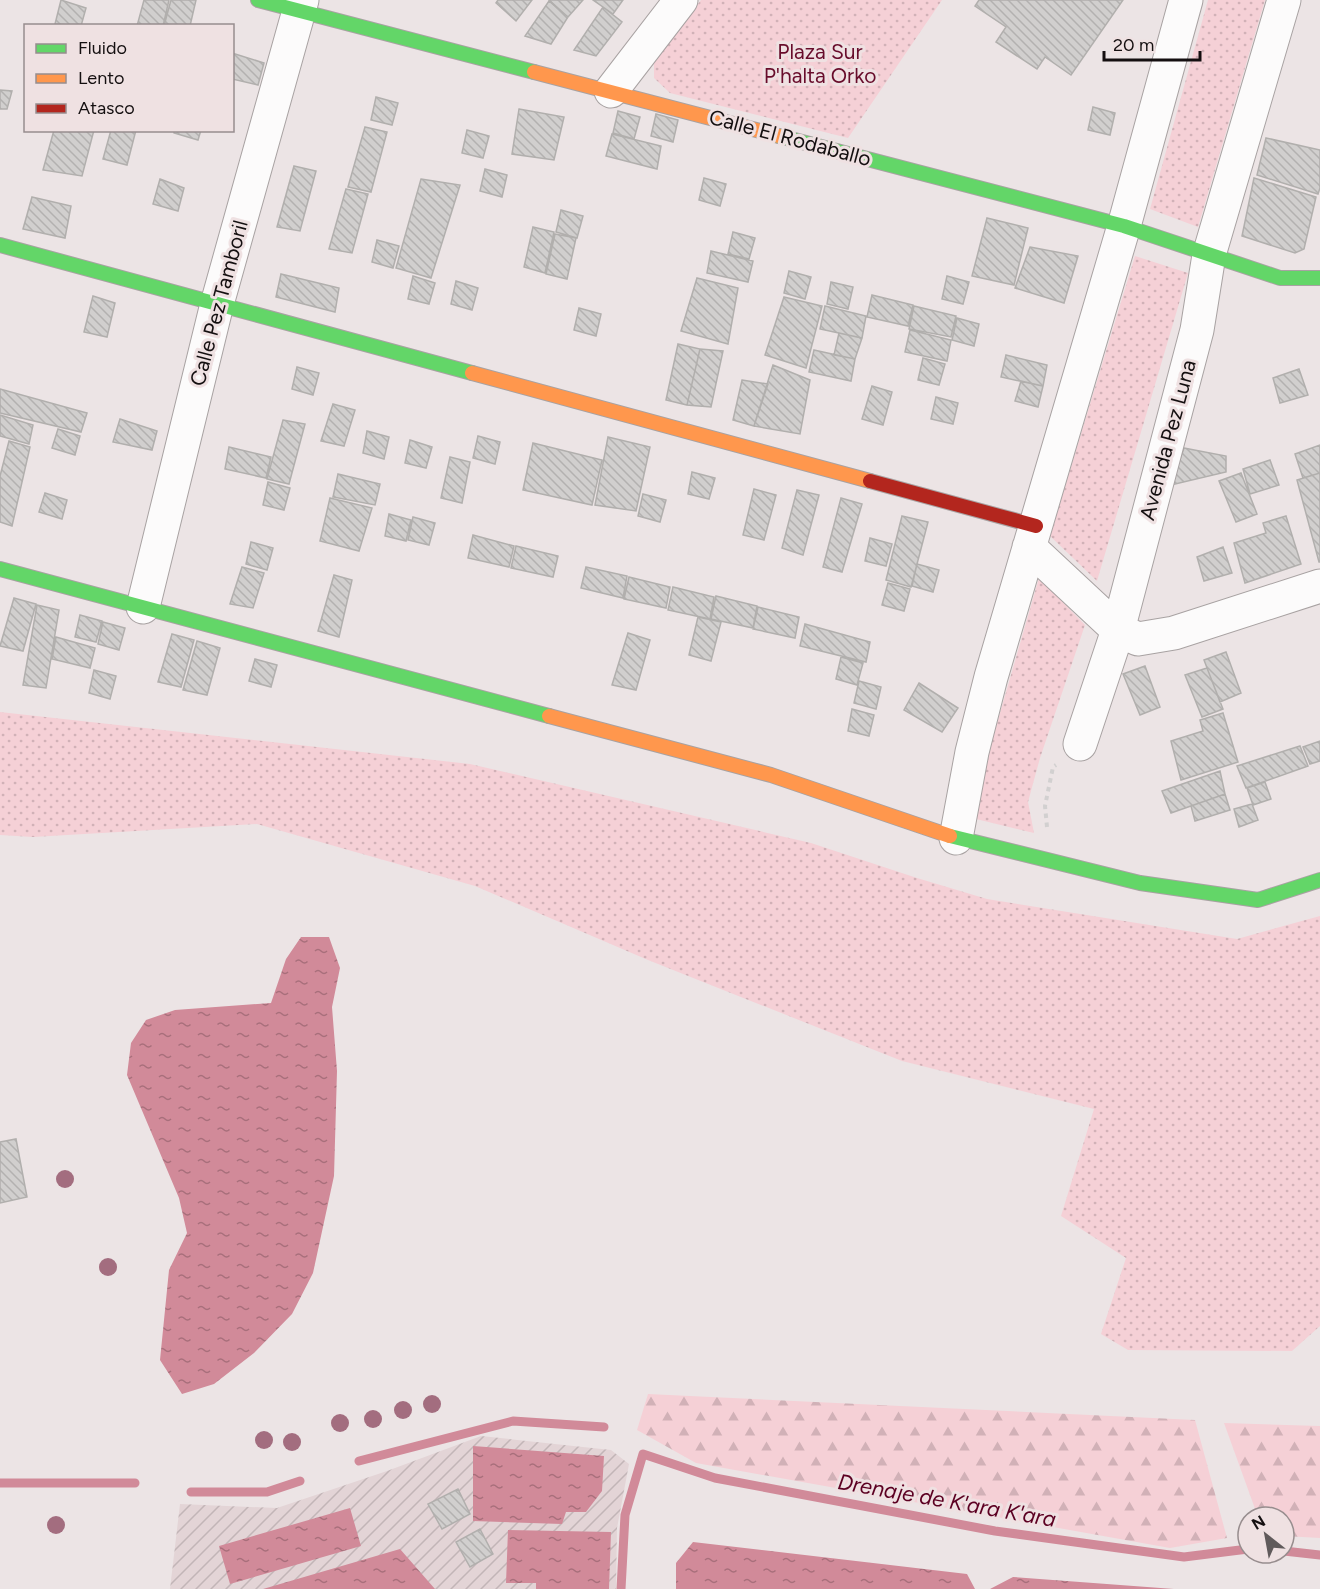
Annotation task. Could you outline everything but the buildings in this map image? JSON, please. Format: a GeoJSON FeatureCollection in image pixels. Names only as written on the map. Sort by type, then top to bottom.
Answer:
{"type":"FeatureCollection","features":[{"type":"Feature","properties":{"kind":"street","name":"Calle El Rodaballo"},"geometry":{"type":"LineString","coordinates":[[258,0],[301,6],[611,91],[1124,226],[1280,278],[1320,278]]}},
{"type":"Feature","properties":{"kind":"street"},"geometry":{"type":"LineString","coordinates":[[611,91],[681,0]]}},
{"type":"Feature","properties":{"kind":"street"},"geometry":{"type":"LineString","coordinates":[[956,838],[972,752],[991,677],[1124,226],[1186,0]]}},
{"type":"Feature","properties":{"kind":"street","name":"Avenida Pez Luna"},"geometry":{"type":"LineString","coordinates":[[1080,744],[1118,630],[1197,330],[1209,255],[1284,0]]}},
{"type":"Feature","properties":{"kind":"street","name":"Calle Pez Tamboril"},"geometry":{"type":"LineString","coordinates":[[143,608],[217,304],[301,6]]}},
{"type":"Feature","properties":{"kind":"street"},"geometry":{"type":"LineString","coordinates":[[0,245],[217,304],[1032,536],[1118,630],[1138,639],[1174,633],[1320,586]]}},
{"type":"Feature","properties":{"kind":"street"},"geometry":{"type":"LineString","coordinates":[[0,569],[771,776],[956,838],[1140,883],[1258,900],[1320,880]]}},
{"type":"Feature","properties":{"kind":"path"},"geometry":{"type":"LineString","coordinates":[[1066,865],[1048,834],[1045,806],[1053,767],[1080,744]]}},
{"type":"Feature","properties":{"kind":"shaded area"},"geometry":{"type":"Polygon","coordinates":[[[481,1436],[611,1450],[629,1464],[617,1528],[616,1589],[170,1589],[180,1504],[277,1508],[481,1436]]]}},
{"type":"Feature","properties":{"kind":"green space","name":"Plaza Sur P'halta Orko"},"geometry":{"type":"Polygon","coordinates":[[[701,0],[942,0],[848,138],[670,93],[654,78],[654,62],[701,0]]]}},
{"type":"Feature","properties":{"kind":"green space"},"geometry":{"type":"Polygon","coordinates":[[[1208,0],[1265,0],[1198,227],[1150,209],[1208,0]]]}},
{"type":"Feature","properties":{"kind":"green space"},"geometry":{"type":"Polygon","coordinates":[[[1135,256],[1188,273],[1097,581],[1050,536],[1135,256]]]}},
{"type":"Feature","properties":{"kind":"green space"},"geometry":{"type":"Polygon","coordinates":[[[1039,578],[1085,625],[1040,758],[1028,802],[1034,833],[976,819],[989,751],[1039,578]]]}},
{"type":"Feature","properties":{"kind":"green space"},"geometry":{"type":"Polygon","coordinates":[[[0,712],[470,764],[811,843],[987,899],[1237,939],[1320,916],[1320,1326],[1292,1351],[1128,1350],[1101,1334],[1126,1258],[1061,1216],[1094,1109],[902,1061],[648,960],[475,886],[257,824],[33,837],[0,835],[0,712]]]}},
{"type":"Feature","properties":{"kind":"green space"},"geometry":{"type":"Polygon","coordinates":[[[648,1394],[1195,1420],[1227,1538],[1170,1548],[696,1463],[637,1430],[648,1394]]]}},
{"type":"Feature","properties":{"kind":"green space"},"geometry":{"type":"Polygon","coordinates":[[[1224,1423],[1320,1426],[1320,1538],[1296,1537],[1296,1505],[1254,1505],[1224,1423]]]}},
{"type":"Feature","properties":{"kind":"water"},"geometry":{"type":"Polygon","coordinates":[[[301,937],[329,937],[340,968],[332,1007],[337,1071],[334,1176],[313,1273],[292,1314],[254,1353],[214,1384],[182,1394],[160,1360],[169,1270],[187,1233],[179,1198],[127,1075],[131,1043],[146,1020],[175,1010],[271,1003],[286,959],[301,937]]]}},
{"type":"Feature","properties":{"kind":"water"},"geometry":{"type":"Polygon","coordinates":[[[473,1446],[604,1456],[602,1491],[586,1512],[566,1512],[562,1524],[473,1521],[473,1446]]]}},
{"type":"Feature","properties":{"kind":"water"},"geometry":{"type":"Polygon","coordinates":[[[350,1508],[361,1546],[230,1584],[219,1546],[350,1508]]]}},
{"type":"Feature","properties":{"kind":"water"},"geometry":{"type":"Polygon","coordinates":[[[508,1530],[611,1532],[609,1589],[536,1589],[536,1583],[506,1583],[508,1530]]]}},
{"type":"Feature","properties":{"kind":"water"},"geometry":{"type":"Polygon","coordinates":[[[693,1542],[967,1574],[975,1589],[676,1589],[676,1563],[693,1542]]]}},
{"type":"Feature","properties":{"kind":"water"},"geometry":{"type":"Polygon","coordinates":[[[400,1549],[435,1589],[263,1589],[400,1549]]]}},
{"type":"Feature","properties":{"kind":"water"},"geometry":{"type":"Polygon","coordinates":[[[1013,1577],[1174,1589],[990,1589],[1013,1577]]]}},
{"type":"Feature","properties":{"kind":"waterway","name":"Drenaje de K'ara K'ara"},"geometry":{"type":"LineString","coordinates":[[359,1461],[513,1421],[604,1427]]}},
{"type":"Feature","properties":{"kind":"waterway","name":"Drenaje de K'ara K'ara"},"geometry":{"type":"LineString","coordinates":[[621,1589],[625,1515],[643,1454],[715,1478],[995,1531],[1184,1557],[1236,1550]]}},
{"type":"Feature","properties":{"kind":"waterway","name":"Drenaje de K'ara K'ara"},"geometry":{"type":"LineString","coordinates":[[191,1492],[267,1492],[300,1481]]}},
{"type":"Feature","properties":{"kind":"waterway","name":"Drenaje de K'ara K'ara"},"geometry":{"type":"LineString","coordinates":[[0,1483],[135,1483]]}},
{"type":"Feature","properties":{"kind":"waterway","name":"Drenaje de K'ara K'ara"},"geometry":{"type":"LineString","coordinates":[[1296,1552],[1320,1555]]}},
{"type":"Feature","properties":{"kind":"traffic: fast"},"geometry":{"type":"LineString","coordinates":[[258,0],[534,72]]}},
{"type":"Feature","properties":{"kind":"traffic: fast"},"geometry":{"type":"LineString","coordinates":[[779,136],[1124,226],[1280,278],[1320,278]]}},
{"type":"Feature","properties":{"kind":"traffic: fast"},"geometry":{"type":"LineString","coordinates":[[0,245],[472,373]]}},
{"type":"Feature","properties":{"kind":"traffic: fast"},"geometry":{"type":"LineString","coordinates":[[0,569],[549,716]]}},
{"type":"Feature","properties":{"kind":"traffic: fast"},"geometry":{"type":"LineString","coordinates":[[950,836],[1140,883],[1258,900],[1320,880]]}},
{"type":"Feature","properties":{"kind":"traffic: slow"},"geometry":{"type":"LineString","coordinates":[[534,72],[779,136]]}},
{"type":"Feature","properties":{"kind":"traffic: slow"},"geometry":{"type":"LineString","coordinates":[[472,373],[870,481]]}},
{"type":"Feature","properties":{"kind":"traffic: slow"},"geometry":{"type":"LineString","coordinates":[[549,716],[771,775],[950,836]]}},
{"type":"Feature","properties":{"kind":"traffic: jam"},"geometry":{"type":"LineString","coordinates":[[870,481],[1036,526]]}}]}
